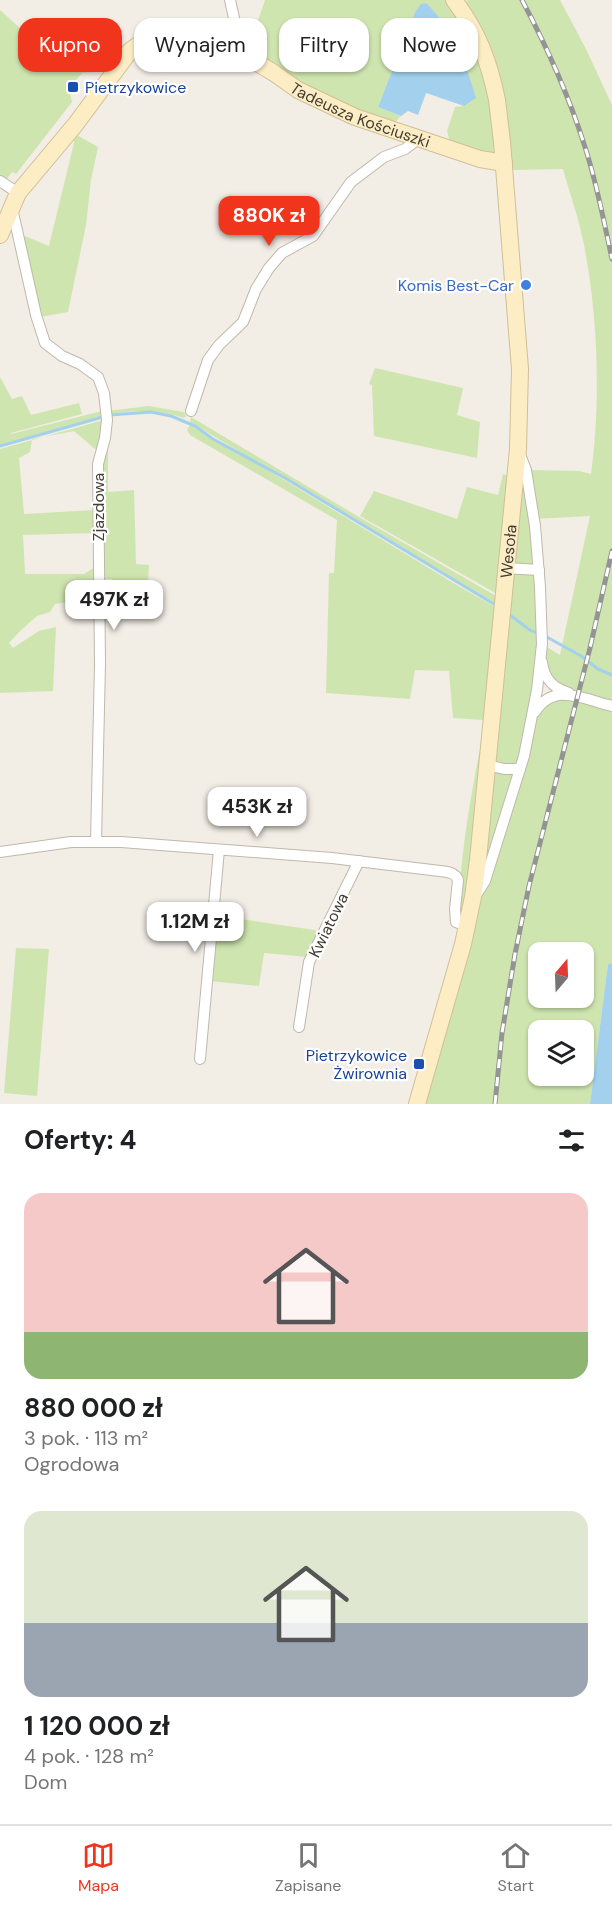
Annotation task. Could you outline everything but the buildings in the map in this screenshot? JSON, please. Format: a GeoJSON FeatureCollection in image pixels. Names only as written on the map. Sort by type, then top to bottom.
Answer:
{"type":"FeatureCollection","features":[{"type":"Feature","properties":{"kind":"main road","name":"Wesoła"},"geometry":{"type":"LineString","coordinates":[[417,1104],[454,979],[473,897],[518,449],[520,369],[497,100],[488,61],[474,28],[454,0]]}},
{"type":"Feature","properties":{"kind":"main road","name":"Tadeusza Kościuszki"},"geometry":{"type":"LineString","coordinates":[[0,235],[15,200],[134,48]]}},
{"type":"Feature","properties":{"kind":"main road","name":"Tadeusza Kościuszki"},"geometry":{"type":"LineString","coordinates":[[267,69],[298,90],[355,117],[480,159],[504,163]]}},
{"type":"Feature","properties":{"kind":"street"},"geometry":{"type":"LineString","coordinates":[[230,0],[234,18]]}},
{"type":"Feature","properties":{"kind":"street"},"geometry":{"type":"LineString","coordinates":[[190,411],[208,360],[219,345],[243,322],[256,288],[269,268],[282,254],[313,236],[351,182],[384,157],[405,149],[418,139]]}},
{"type":"Feature","properties":{"kind":"street"},"geometry":{"type":"LineString","coordinates":[[0,181],[15,200]]}},
{"type":"Feature","properties":{"kind":"street","name":"Zjazdowa"},"geometry":{"type":"LineString","coordinates":[[15,200],[36,315],[45,343],[98,377],[104,393],[105,438],[98,464],[100,663],[96,842]]}},
{"type":"Feature","properties":{"kind":"street"},"geometry":{"type":"LineString","coordinates":[[473,897],[485,881],[520,769],[537,690],[541,650],[539,570],[526,470],[518,449]]}},
{"type":"Feature","properties":{"kind":"street"},"geometry":{"type":"LineString","coordinates":[[506,568],[539,570]]}},
{"type":"Feature","properties":{"kind":"street"},"geometry":{"type":"LineString","coordinates":[[541,650],[543,669],[548,680],[559,690],[612,706]]}},
{"type":"Feature","properties":{"kind":"street"},"geometry":{"type":"LineString","coordinates":[[531,717],[539,705],[549,699],[561,694],[572,695]]}},
{"type":"Feature","properties":{"kind":"street"},"geometry":{"type":"LineString","coordinates":[[488,765],[504,769],[520,769]]}},
{"type":"Feature","properties":{"kind":"street"},"geometry":{"type":"LineString","coordinates":[[0,852],[71,842],[121,842],[359,861],[453,873],[458,880],[456,922],[467,926]]}},
{"type":"Feature","properties":{"kind":"street"},"geometry":{"type":"LineString","coordinates":[[200,1059],[219,850]]}},
{"type":"Feature","properties":{"kind":"street","name":"Kwiatowa"},"geometry":{"type":"LineString","coordinates":[[300,1027],[309,962],[359,861]]}},
{"type":"Feature","properties":{"kind":"green space"},"geometry":{"type":"Polygon","coordinates":[[[265,0],[445,0],[457,18],[418,18],[415,12],[413,18],[381,18],[381,72],[392,72],[378,107],[401,116],[392,125],[314,93],[283,72],[369,72],[369,18],[279,18],[279,69],[267,61],[267,18],[259,18],[265,0]]]}},
{"type":"Feature","properties":{"kind":"green space"},"geometry":{"type":"Polygon","coordinates":[[[468,0],[560,0],[612,105],[612,706],[607,710],[612,711],[612,963],[608,964],[594,1073],[594,1020],[528,1020],[528,1086],[592,1086],[590,1104],[417,1104],[467,926],[518,449],[526,470],[579,471],[591,474],[596,418],[595,330],[589,273],[580,226],[563,169],[510,170],[500,117],[478,58],[478,18],[463,18],[459,7],[468,0]],[[590,516],[534,519],[542,644],[560,655],[590,516]],[[543,669],[532,715],[559,690],[543,669]]]}},
{"type":"Feature","properties":{"kind":"green space"},"geometry":{"type":"Polygon","coordinates":[[[0,10],[18,26],[18,72],[94,72],[82,73],[69,89],[72,102],[16,174],[12,172],[6,180],[0,176],[0,10]]]}},
{"type":"Feature","properties":{"kind":"green space"},"geometry":{"type":"Polygon","coordinates":[[[478,56],[490,89],[495,151],[490,154],[451,145],[447,131],[455,107],[464,106],[446,72],[478,72],[478,56]]]}},
{"type":"Feature","properties":{"kind":"green space"},"geometry":{"type":"Polygon","coordinates":[[[75,134],[98,147],[91,180],[86,225],[68,312],[40,317],[20,234],[49,246],[74,143],[74,140],[71,140],[75,134]]]}},
{"type":"Feature","properties":{"kind":"green space"},"geometry":{"type":"Polygon","coordinates":[[[375,368],[463,388],[457,415],[480,422],[477,458],[374,436],[372,385],[369,384],[375,368]]]}},
{"type":"Feature","properties":{"kind":"green space"},"geometry":{"type":"Polygon","coordinates":[[[0,377],[12,399],[22,396],[31,415],[79,403],[82,414],[11,434],[102,411],[103,416],[0,445],[0,377]]]}},
{"type":"Feature","properties":{"kind":"green space"},"geometry":{"type":"Polygon","coordinates":[[[149,406],[184,412],[186,416],[184,418],[166,413],[147,412],[109,414],[108,411],[149,406]]]}},
{"type":"Feature","properties":{"kind":"green space"},"geometry":{"type":"Polygon","coordinates":[[[191,417],[496,596],[495,604],[190,422],[191,417]]]}},
{"type":"Feature","properties":{"kind":"green space"},"geometry":{"type":"Polygon","coordinates":[[[104,420],[99,446],[95,449],[74,431],[44,437],[104,420]]]}},
{"type":"Feature","properties":{"kind":"green space"},"geometry":{"type":"Polygon","coordinates":[[[190,425],[495,607],[484,720],[453,718],[449,671],[415,670],[410,699],[326,693],[329,573],[334,573],[337,520],[190,435],[187,430],[190,425]]]}},
{"type":"Feature","properties":{"kind":"green space"},"geometry":{"type":"Polygon","coordinates":[[[32,440],[30,452],[19,458],[24,514],[95,510],[94,533],[23,535],[25,574],[84,574],[95,567],[95,596],[55,604],[50,612],[37,616],[9,643],[13,648],[39,631],[56,627],[53,691],[0,693],[0,449],[32,440]]]}},
{"type":"Feature","properties":{"kind":"green space"},"geometry":{"type":"Polygon","coordinates":[[[105,447],[108,448],[108,492],[134,490],[136,564],[149,565],[148,584],[112,585],[112,579],[102,579],[100,464],[105,447]]]}},
{"type":"Feature","properties":{"kind":"green space"},"geometry":{"type":"Polygon","coordinates":[[[503,474],[509,476],[497,594],[360,516],[374,491],[457,519],[467,487],[498,495],[503,474]]]}},
{"type":"Feature","properties":{"kind":"green space"},"geometry":{"type":"Polygon","coordinates":[[[484,729],[463,918],[458,918],[467,824],[484,729]]]}},
{"type":"Feature","properties":{"kind":"green space"},"geometry":{"type":"Polygon","coordinates":[[[215,915],[321,931],[308,957],[264,953],[259,986],[209,981],[215,915]]]}},
{"type":"Feature","properties":{"kind":"green space"},"geometry":{"type":"Polygon","coordinates":[[[16,948],[49,949],[37,1096],[4,1093],[16,948]]]}},
{"type":"Feature","properties":{"kind":"water"},"geometry":{"type":"Polygon","coordinates":[[[426,3],[439,18],[413,18],[421,4],[426,3]]]}},
{"type":"Feature","properties":{"kind":"water"},"geometry":{"type":"Polygon","coordinates":[[[392,72],[468,72],[476,98],[464,106],[426,93],[418,115],[408,111],[401,116],[378,107],[392,72]]]}},
{"type":"Feature","properties":{"kind":"water"},"geometry":{"type":"Polygon","coordinates":[[[612,963],[612,1104],[590,1104],[594,1086],[608,964],[612,963]]]}},
{"type":"Feature","properties":{"kind":"waterway"},"geometry":{"type":"LineString","coordinates":[[0,446],[110,415],[151,412],[171,416],[195,426],[213,439],[285,478],[497,606]]}},
{"type":"Feature","properties":{"kind":"waterway"},"geometry":{"type":"LineString","coordinates":[[507,613],[539,634]]}},
{"type":"Feature","properties":{"kind":"waterway"},"geometry":{"type":"LineString","coordinates":[[545,636],[581,656],[598,669],[612,675]]}},
{"type":"Feature","properties":{"kind":"railway"},"geometry":{"type":"LineString","coordinates":[[522,0],[557,72],[579,128],[593,175],[612,259]]}},
{"type":"Feature","properties":{"kind":"railway"},"geometry":{"type":"LineString","coordinates":[[495,1104],[502,1033],[529,886],[590,648],[612,551]]}},
{"type":"Feature","properties":{"kind":"place","name":"Pietrzykowice"},"geometry":{"type":"Point","coordinates":[73,87]}},
{"type":"Feature","properties":{"kind":"place","name":"Komis Best-Car"},"geometry":{"type":"Point","coordinates":[526,285]}},
{"type":"Feature","properties":{"kind":"place","name":"Pietrzykowice Żwirownia"},"geometry":{"type":"Point","coordinates":[419,1064]}}]}
